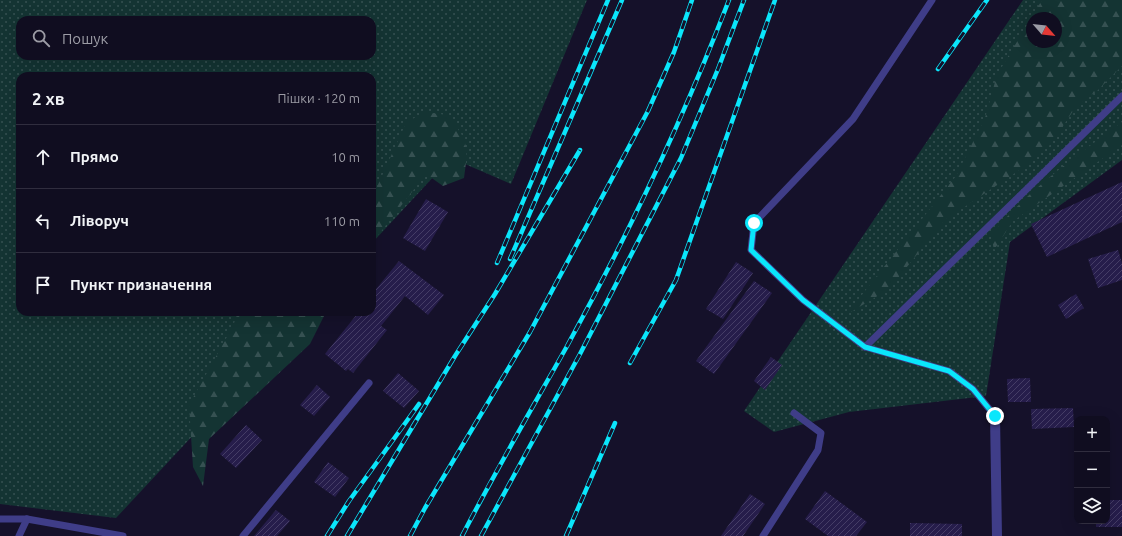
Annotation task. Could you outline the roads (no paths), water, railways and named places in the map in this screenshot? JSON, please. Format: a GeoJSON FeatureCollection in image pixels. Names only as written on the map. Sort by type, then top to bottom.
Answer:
{"type":"FeatureCollection","features":[{"type":"Feature","properties":{"kind":"street"},"geometry":{"type":"LineString","coordinates":[[995,416],[996,536]]}},
{"type":"Feature","properties":{"kind":"lane"},"geometry":{"type":"LineString","coordinates":[[932,0],[853,119],[754,223],[751,250],[803,300],[865,347],[949,371],[973,389],[995,416]]}},
{"type":"Feature","properties":{"kind":"lane"},"geometry":{"type":"LineString","coordinates":[[865,347],[1122,96]]}},
{"type":"Feature","properties":{"kind":"lane"},"geometry":{"type":"LineString","coordinates":[[243,536],[369,383]]}},
{"type":"Feature","properties":{"kind":"lane"},"geometry":{"type":"LineString","coordinates":[[762,536],[818,450],[821,433],[794,413]]}},
{"type":"Feature","properties":{"kind":"lane"},"geometry":{"type":"LineString","coordinates":[[19,536],[27,519]]}},
{"type":"Feature","properties":{"kind":"lane"},"geometry":{"type":"LineString","coordinates":[[0,520],[27,519],[123,536]]}},
{"type":"Feature","properties":{"kind":"railway"},"geometry":{"type":"LineString","coordinates":[[497,263],[608,0]]}},
{"type":"Feature","properties":{"kind":"railway"},"geometry":{"type":"LineString","coordinates":[[510,259],[622,0]]}},
{"type":"Feature","properties":{"kind":"railway"},"geometry":{"type":"LineString","coordinates":[[410,536],[425,508],[530,332],[648,111],[674,52],[692,0]]}},
{"type":"Feature","properties":{"kind":"railway"},"geometry":{"type":"LineString","coordinates":[[462,536],[589,306],[633,220],[674,133],[729,0]]}},
{"type":"Feature","properties":{"kind":"railway"},"geometry":{"type":"LineString","coordinates":[[481,536],[580,354],[681,158],[718,69],[744,0]]}},
{"type":"Feature","properties":{"kind":"railway"},"geometry":{"type":"LineString","coordinates":[[630,363],[676,280],[775,0]]}},
{"type":"Feature","properties":{"kind":"railway"},"geometry":{"type":"LineString","coordinates":[[938,69],[987,0]]}},
{"type":"Feature","properties":{"kind":"railway"},"geometry":{"type":"LineString","coordinates":[[347,536],[455,356],[495,294],[580,150]]}},
{"type":"Feature","properties":{"kind":"railway"},"geometry":{"type":"LineString","coordinates":[[327,536],[349,501],[419,404]]}},
{"type":"Feature","properties":{"kind":"railway"},"geometry":{"type":"LineString","coordinates":[[566,536],[615,423]]}}]}
